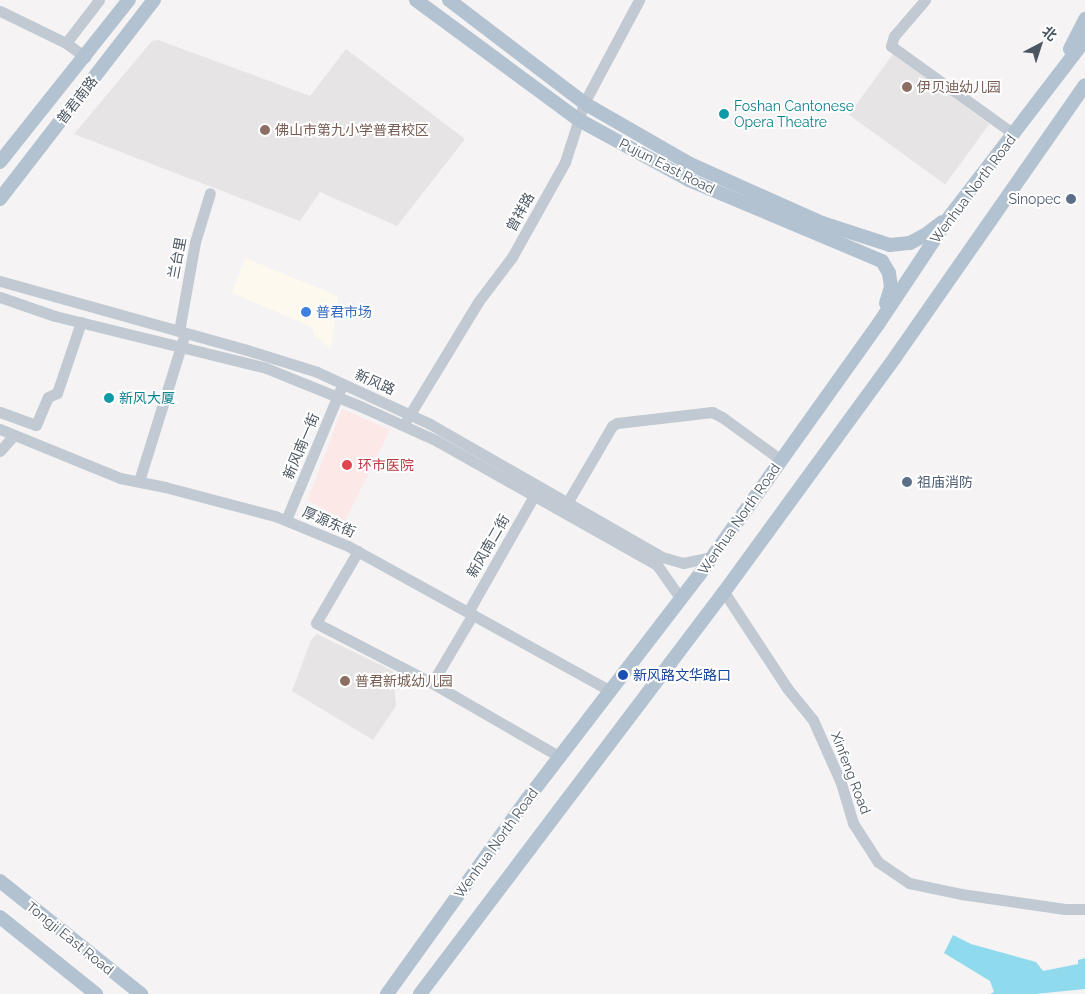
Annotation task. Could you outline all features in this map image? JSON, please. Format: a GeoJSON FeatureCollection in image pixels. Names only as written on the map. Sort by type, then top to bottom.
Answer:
{"type":"FeatureCollection","features":[{"type":"Feature","properties":{"kind":"main road","name":"普君南路"},"geometry":{"type":"LineString","coordinates":[[0,162],[85,58],[129,0]]}},
{"type":"Feature","properties":{"kind":"main road","name":"普君南路"},"geometry":{"type":"LineString","coordinates":[[0,199],[154,0]]}},
{"type":"Feature","properties":{"kind":"main road","name":"Pujun East Road"},"geometry":{"type":"LineString","coordinates":[[416,0],[579,120],[690,180],[882,261]]}},
{"type":"Feature","properties":{"kind":"main road","name":"Pujun East Road"},"geometry":{"type":"LineString","coordinates":[[449,0],[584,103],[690,164],[822,223],[890,245],[910,242],[925,235],[950,216]]}},
{"type":"Feature","properties":{"kind":"main road"},"geometry":{"type":"LineString","coordinates":[[1055,81],[1085,18]]}},
{"type":"Feature","properties":{"kind":"main road","name":"Wenhua North Road"},"geometry":{"type":"LineString","coordinates":[[386,994],[560,756],[712,557],[879,323],[950,216],[1085,40]]}},
{"type":"Feature","properties":{"kind":"main road","name":"Wenhua North Road"},"geometry":{"type":"LineString","coordinates":[[420,994],[724,592],[896,356],[1085,85]]}},
{"type":"Feature","properties":{"kind":"main road"},"geometry":{"type":"LineString","coordinates":[[1074,102],[1085,92]]}},
{"type":"Feature","properties":{"kind":"main road"},"geometry":{"type":"LineString","coordinates":[[879,323],[891,287],[889,273],[882,261],[890,245]]}},
{"type":"Feature","properties":{"kind":"main road","name":"Tongji East Road"},"geometry":{"type":"LineString","coordinates":[[0,882],[141,994]]}},
{"type":"Feature","properties":{"kind":"main road","name":"Tongji East Road"},"geometry":{"type":"LineString","coordinates":[[0,917],[96,994]]}},
{"type":"Feature","properties":{"kind":"street"},"geometry":{"type":"LineString","coordinates":[[66,43],[99,0]]}},
{"type":"Feature","properties":{"kind":"street","name":"曾祥路"},"geometry":{"type":"LineString","coordinates":[[401,425],[410,414],[478,302],[512,257],[565,162],[584,103],[639,0]]}},
{"type":"Feature","properties":{"kind":"street"},"geometry":{"type":"LineString","coordinates":[[925,0],[894,36],[891,46],[1014,134]]}},
{"type":"Feature","properties":{"kind":"street"},"geometry":{"type":"LineString","coordinates":[[0,11],[66,43],[85,58]]}},
{"type":"Feature","properties":{"kind":"street","name":"兰台里"},"geometry":{"type":"LineString","coordinates":[[139,482],[182,348],[182,332],[194,242],[210,193]]}},
{"type":"Feature","properties":{"kind":"street","name":"新风路"},"geometry":{"type":"LineString","coordinates":[[0,281],[317,372],[430,424],[662,557],[683,563],[712,557]]}},
{"type":"Feature","properties":{"kind":"street","name":"新风路"},"geometry":{"type":"LineString","coordinates":[[0,296],[55,316],[266,368],[437,441],[657,566],[681,599]]}},
{"type":"Feature","properties":{"kind":"street"},"geometry":{"type":"LineString","coordinates":[[0,412],[36,425],[48,397],[57,393],[81,322]]}},
{"type":"Feature","properties":{"kind":"street","name":"新风南一街"},"geometry":{"type":"LineString","coordinates":[[286,520],[342,384]]}},
{"type":"Feature","properties":{"kind":"street"},"geometry":{"type":"LineString","coordinates":[[567,503],[612,426],[617,423],[712,412],[722,417],[781,460]]}},
{"type":"Feature","properties":{"kind":"street","name":"厚源东街"},"geometry":{"type":"LineString","coordinates":[[0,429],[13,436],[120,478],[286,520],[358,552],[611,691]]}},
{"type":"Feature","properties":{"kind":"street"},"geometry":{"type":"LineString","coordinates":[[0,451],[13,436]]}},
{"type":"Feature","properties":{"kind":"street","name":"新风南二街"},"geometry":{"type":"LineString","coordinates":[[432,683],[534,496]]}},
{"type":"Feature","properties":{"kind":"street"},"geometry":{"type":"LineString","coordinates":[[358,552],[316,623],[432,683],[560,756]]}},
{"type":"Feature","properties":{"kind":"street","name":"Xinfeng Road"},"geometry":{"type":"LineString","coordinates":[[724,592],[787,688],[814,720],[841,782],[853,823],[878,862],[908,883],[970,896],[1066,909],[1085,909]]}},
{"type":"Feature","properties":{"kind":"shaded area","name":"佛山市第九小学普君校区"},"geometry":{"type":"Polygon","coordinates":[[[158,40],[310,96],[346,49],[465,139],[397,226],[320,192],[300,221],[74,134],[152,41],[158,40]]]}},
{"type":"Feature","properties":{"kind":"shaded area","name":"伊贝迪幼儿园"},"geometry":{"type":"Polygon","coordinates":[[[893,54],[989,124],[945,185],[849,115],[893,54]]]}},
{"type":"Feature","properties":{"kind":"shaded area","name":"普君市场"},"geometry":{"type":"Polygon","coordinates":[[[245,258],[338,296],[331,349],[314,335],[312,327],[232,293],[245,258]]]}},
{"type":"Feature","properties":{"kind":"shaded area","name":"环市医院"},"geometry":{"type":"Polygon","coordinates":[[[342,409],[390,430],[345,521],[308,500],[342,409]]]}},
{"type":"Feature","properties":{"kind":"shaded area","name":"普君新城幼儿园"},"geometry":{"type":"Polygon","coordinates":[[[317,634],[393,671],[396,706],[373,740],[292,691],[311,640],[317,634]]]}},
{"type":"Feature","properties":{"kind":"water"},"geometry":{"type":"Polygon","coordinates":[[[953,935],[971,944],[1036,962],[1043,971],[1078,964],[1078,960],[1085,958],[1085,989],[1035,994],[990,994],[994,992],[990,981],[944,953],[953,935]]]}},
{"type":"Feature","properties":{"kind":"place","name":"伊贝迪幼儿园"},"geometry":{"type":"Point","coordinates":[907,87]}},
{"type":"Feature","properties":{"kind":"place","name":"Foshan Cantonese Opera Theatre"},"geometry":{"type":"Point","coordinates":[724,114]}},
{"type":"Feature","properties":{"kind":"place","name":"佛山市第九小学普君校区"},"geometry":{"type":"Point","coordinates":[265,130]}},
{"type":"Feature","properties":{"kind":"place","name":"Sinopec"},"geometry":{"type":"Point","coordinates":[1071,199]}},
{"type":"Feature","properties":{"kind":"place","name":"普君市场"},"geometry":{"type":"Point","coordinates":[306,312]}},
{"type":"Feature","properties":{"kind":"place","name":"新风大厦"},"geometry":{"type":"Point","coordinates":[109,398]}},
{"type":"Feature","properties":{"kind":"place","name":"环市医院"},"geometry":{"type":"Point","coordinates":[347,465]}},
{"type":"Feature","properties":{"kind":"place","name":"祖庙消防"},"geometry":{"type":"Point","coordinates":[907,482]}},
{"type":"Feature","properties":{"kind":"place","name":"新风路文华路口"},"geometry":{"type":"Point","coordinates":[623,675]}},
{"type":"Feature","properties":{"kind":"place","name":"普君新城幼儿园"},"geometry":{"type":"Point","coordinates":[345,681]}}]}
